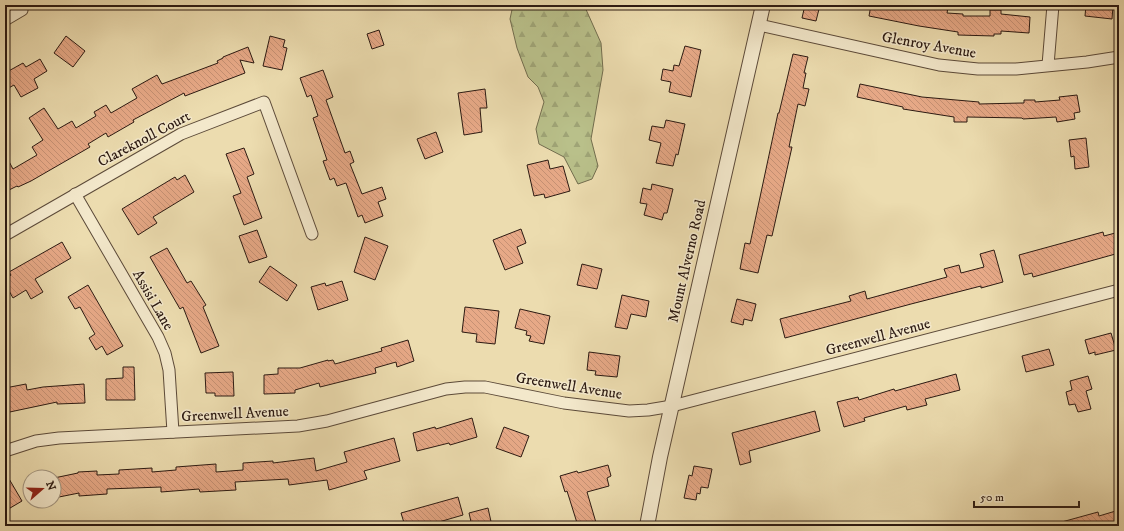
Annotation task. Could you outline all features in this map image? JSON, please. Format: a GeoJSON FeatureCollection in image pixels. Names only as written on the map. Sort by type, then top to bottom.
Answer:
{"type":"FeatureCollection","features":[{"type":"Feature","properties":{"kind":"street","name":"Mount Alverno Road"},"geometry":{"type":"LineString","coordinates":[[647,526],[660,457],[763,5]]}},
{"type":"Feature","properties":{"kind":"street"},"geometry":{"type":"LineString","coordinates":[[1048,65],[1053,5]]}},
{"type":"Feature","properties":{"kind":"street"},"geometry":{"type":"LineString","coordinates":[[5,20],[22,10]]}},
{"type":"Feature","properties":{"kind":"street","name":"Glenroy Avenue"},"geometry":{"type":"LineString","coordinates":[[759,25],[939,65],[978,69],[1016,69],[1086,62],[1119,56]]}},
{"type":"Feature","properties":{"kind":"street","name":"Clareknoll Court"},"geometry":{"type":"LineString","coordinates":[[5,235],[181,134],[264,102],[312,234]]}},
{"type":"Feature","properties":{"kind":"street","name":"Assisi Lane"},"geometry":{"type":"LineString","coordinates":[[75,194],[158,337],[165,353],[169,370],[172,432]]}},
{"type":"Feature","properties":{"kind":"street","name":"Greenwell Avenue"},"geometry":{"type":"LineString","coordinates":[[5,451],[36,441],[59,438],[298,426],[327,421],[446,389],[465,387],[485,387],[564,403],[629,411],[648,410],[672,406],[1119,290]]}},
{"type":"Feature","properties":{"kind":"green space"},"geometry":{"type":"Polygon","coordinates":[[[513,5],[584,5],[601,43],[603,70],[591,139],[598,166],[592,179],[578,184],[564,157],[539,144],[536,129],[544,102],[538,87],[528,77],[517,48],[510,19],[513,5]]]}},
{"type":"Feature","properties":{"kind":"building"},"geometry":{"type":"Polygon","coordinates":[[[805,5],[820,5],[816,21],[802,18],[805,5]]]}},
{"type":"Feature","properties":{"kind":"building"},"geometry":{"type":"Polygon","coordinates":[[[871,5],[906,5],[930,9],[931,5],[948,8],[947,13],[963,14],[963,16],[990,16],[990,10],[1001,10],[1001,14],[1030,17],[1029,33],[1001,31],[1001,34],[994,34],[994,36],[958,35],[958,32],[869,16],[871,5]]]}},
{"type":"Feature","properties":{"kind":"building"},"geometry":{"type":"Polygon","coordinates":[[[1086,5],[1113,6],[1112,19],[1085,16],[1086,5]]]}},
{"type":"Feature","properties":{"kind":"building"},"geometry":{"type":"Polygon","coordinates":[[[379,30],[384,45],[372,49],[367,34],[379,30]]]}},
{"type":"Feature","properties":{"kind":"building"},"geometry":{"type":"Polygon","coordinates":[[[66,36],[85,51],[73,67],[54,53],[66,36]]]}},
{"type":"Feature","properties":{"kind":"building"},"geometry":{"type":"Polygon","coordinates":[[[270,36],[285,40],[283,47],[287,48],[282,70],[263,66],[270,36]]]}},
{"type":"Feature","properties":{"kind":"building"},"geometry":{"type":"Polygon","coordinates":[[[685,46],[701,50],[691,97],[669,92],[671,82],[661,80],[663,69],[673,71],[674,65],[679,66],[685,46]]]}},
{"type":"Feature","properties":{"kind":"building"},"geometry":{"type":"Polygon","coordinates":[[[248,47],[254,63],[240,60],[245,73],[185,96],[184,93],[133,120],[134,122],[108,137],[106,133],[88,144],[90,147],[31,181],[5,192],[5,154],[13,169],[37,155],[32,147],[43,140],[29,118],[44,108],[58,129],[72,121],[76,128],[96,116],[94,112],[106,105],[111,113],[137,98],[132,89],[157,75],[162,84],[218,63],[217,61],[223,57],[248,47]]]}},
{"type":"Feature","properties":{"kind":"building"},"geometry":{"type":"Polygon","coordinates":[[[793,54],[808,57],[804,73],[806,73],[803,88],[809,89],[805,106],[798,104],[789,147],[792,147],[772,236],[767,235],[758,273],[740,269],[745,243],[750,244],[778,113],[793,54]]]}},
{"type":"Feature","properties":{"kind":"building"},"geometry":{"type":"Polygon","coordinates":[[[40,59],[47,71],[34,79],[38,88],[21,97],[14,85],[5,90],[5,73],[23,63],[26,67],[40,59]]]}},
{"type":"Feature","properties":{"kind":"building"},"geometry":{"type":"Polygon","coordinates":[[[323,70],[333,97],[326,100],[345,153],[350,151],[354,162],[350,164],[362,194],[382,187],[386,199],[378,202],[383,216],[365,223],[362,215],[358,217],[346,183],[337,186],[334,178],[330,180],[323,161],[327,160],[313,118],[318,116],[311,95],[307,97],[300,78],[323,70]]]}},
{"type":"Feature","properties":{"kind":"building"},"geometry":{"type":"Polygon","coordinates":[[[860,84],[922,97],[979,102],[979,104],[1024,103],[1024,100],[1035,100],[1035,102],[1060,100],[1059,97],[1077,95],[1080,112],[1074,113],[1075,119],[1057,122],[1056,117],[1023,119],[967,117],[967,122],[954,122],[954,117],[903,109],[903,107],[857,97],[860,84]]]}},
{"type":"Feature","properties":{"kind":"building"},"geometry":{"type":"Polygon","coordinates":[[[485,89],[487,108],[480,108],[482,132],[464,135],[458,93],[485,89]]]}},
{"type":"Feature","properties":{"kind":"building"},"geometry":{"type":"Polygon","coordinates":[[[666,120],[685,124],[678,155],[676,154],[673,166],[656,163],[661,143],[649,140],[652,126],[664,128],[666,120]]]}},
{"type":"Feature","properties":{"kind":"building"},"geometry":{"type":"Polygon","coordinates":[[[436,132],[443,152],[425,159],[417,139],[436,132]]]}},
{"type":"Feature","properties":{"kind":"building"},"geometry":{"type":"Polygon","coordinates":[[[1086,138],[1089,167],[1075,169],[1074,156],[1071,157],[1069,140],[1086,138]]]}},
{"type":"Feature","properties":{"kind":"building"},"geometry":{"type":"Polygon","coordinates":[[[244,148],[254,174],[247,177],[262,218],[244,225],[233,196],[241,193],[226,154],[244,148]]]}},
{"type":"Feature","properties":{"kind":"building"},"geometry":{"type":"Polygon","coordinates":[[[548,160],[550,169],[563,166],[570,191],[545,198],[544,194],[534,196],[527,165],[548,160]]]}},
{"type":"Feature","properties":{"kind":"building"},"geometry":{"type":"Polygon","coordinates":[[[185,175],[194,192],[153,217],[157,223],[138,235],[122,209],[175,177],[177,180],[185,175]]]}},
{"type":"Feature","properties":{"kind":"building"},"geometry":{"type":"Polygon","coordinates":[[[652,184],[673,189],[667,213],[664,213],[662,220],[644,215],[647,204],[640,203],[643,188],[651,190],[652,184]]]}},
{"type":"Feature","properties":{"kind":"building"},"geometry":{"type":"Polygon","coordinates":[[[521,229],[526,243],[517,247],[523,263],[505,270],[493,240],[521,229]]]}},
{"type":"Feature","properties":{"kind":"building"},"geometry":{"type":"Polygon","coordinates":[[[257,230],[267,257],[249,263],[239,236],[257,230]]]}},
{"type":"Feature","properties":{"kind":"building"},"geometry":{"type":"Polygon","coordinates":[[[1103,232],[1104,236],[1119,232],[1119,253],[1033,277],[1032,273],[1024,275],[1019,255],[1103,232]]]}},
{"type":"Feature","properties":{"kind":"building"},"geometry":{"type":"Polygon","coordinates":[[[365,237],[388,246],[375,280],[354,272],[365,237]]]}},
{"type":"Feature","properties":{"kind":"building"},"geometry":{"type":"Polygon","coordinates":[[[62,242],[71,258],[35,279],[43,292],[31,299],[26,290],[13,298],[5,284],[5,279],[11,275],[9,272],[62,242]]]}},
{"type":"Feature","properties":{"kind":"building"},"geometry":{"type":"Polygon","coordinates":[[[167,248],[187,283],[191,281],[206,305],[203,307],[219,346],[201,353],[183,307],[180,309],[150,257],[167,248]]]}},
{"type":"Feature","properties":{"kind":"building"},"geometry":{"type":"Polygon","coordinates":[[[994,250],[1003,282],[981,288],[981,286],[785,338],[780,319],[851,301],[849,296],[865,291],[867,299],[947,277],[944,269],[959,265],[961,273],[984,267],[980,254],[994,250]]]}},
{"type":"Feature","properties":{"kind":"building"},"geometry":{"type":"Polygon","coordinates":[[[582,264],[602,269],[597,289],[577,285],[582,264]]]}},
{"type":"Feature","properties":{"kind":"building"},"geometry":{"type":"Polygon","coordinates":[[[270,266],[297,285],[287,301],[259,282],[270,266]]]}},
{"type":"Feature","properties":{"kind":"building"},"geometry":{"type":"Polygon","coordinates":[[[342,281],[348,300],[318,310],[311,287],[325,283],[326,286],[342,281]]]}},
{"type":"Feature","properties":{"kind":"building"},"geometry":{"type":"Polygon","coordinates":[[[88,285],[123,346],[107,355],[102,346],[96,350],[89,338],[95,334],[80,307],[75,309],[68,297],[88,285]]]}},
{"type":"Feature","properties":{"kind":"building"},"geometry":{"type":"Polygon","coordinates":[[[622,295],[649,301],[646,317],[631,314],[627,329],[615,327],[622,295]]]}},
{"type":"Feature","properties":{"kind":"building"},"geometry":{"type":"Polygon","coordinates":[[[737,299],[756,304],[752,321],[744,319],[743,325],[731,322],[737,299]]]}},
{"type":"Feature","properties":{"kind":"building"},"geometry":{"type":"Polygon","coordinates":[[[465,307],[499,311],[495,344],[476,342],[477,334],[462,332],[465,307]]]}},
{"type":"Feature","properties":{"kind":"building"},"geometry":{"type":"Polygon","coordinates":[[[520,309],[550,316],[544,344],[529,341],[531,336],[526,335],[527,331],[515,328],[520,309]]]}},
{"type":"Feature","properties":{"kind":"building"},"geometry":{"type":"Polygon","coordinates":[[[1111,333],[1116,350],[1095,355],[1095,352],[1089,354],[1085,340],[1111,333]]]}},
{"type":"Feature","properties":{"kind":"building"},"geometry":{"type":"Polygon","coordinates":[[[408,340],[414,361],[397,367],[396,362],[375,368],[376,373],[320,387],[319,383],[295,390],[295,393],[264,394],[264,375],[278,374],[278,368],[300,368],[328,360],[333,360],[335,364],[382,351],[381,348],[408,340]]]}},
{"type":"Feature","properties":{"kind":"building"},"geometry":{"type":"Polygon","coordinates":[[[1049,349],[1054,365],[1026,372],[1022,356],[1049,349]]]}},
{"type":"Feature","properties":{"kind":"building"},"geometry":{"type":"Polygon","coordinates":[[[589,352],[620,356],[617,377],[595,375],[596,371],[587,370],[589,352]]]}},
{"type":"Feature","properties":{"kind":"building"},"geometry":{"type":"Polygon","coordinates":[[[123,367],[134,367],[135,400],[106,400],[106,379],[123,378],[123,367]]]}},
{"type":"Feature","properties":{"kind":"building"},"geometry":{"type":"Polygon","coordinates":[[[233,372],[234,396],[215,396],[215,393],[206,393],[205,373],[233,372]]]}},
{"type":"Feature","properties":{"kind":"building"},"geometry":{"type":"Polygon","coordinates":[[[956,374],[960,390],[925,399],[927,405],[907,410],[906,406],[864,418],[865,421],[844,427],[837,402],[858,397],[859,400],[894,389],[895,391],[956,374]]]}},
{"type":"Feature","properties":{"kind":"building"},"geometry":{"type":"Polygon","coordinates":[[[1088,376],[1092,389],[1086,391],[1091,409],[1078,412],[1075,404],[1069,405],[1066,392],[1072,390],[1070,381],[1088,376]]]}},
{"type":"Feature","properties":{"kind":"building"},"geometry":{"type":"Polygon","coordinates":[[[26,384],[27,390],[43,387],[84,384],[85,403],[57,404],[57,402],[5,413],[5,388],[26,384]]]}},
{"type":"Feature","properties":{"kind":"building"},"geometry":{"type":"Polygon","coordinates":[[[815,411],[820,431],[749,451],[751,462],[740,465],[732,433],[815,411]]]}},
{"type":"Feature","properties":{"kind":"building"},"geometry":{"type":"Polygon","coordinates":[[[472,418],[477,437],[450,445],[449,443],[417,451],[413,433],[435,427],[436,429],[472,418]]]}},
{"type":"Feature","properties":{"kind":"building"},"geometry":{"type":"Polygon","coordinates":[[[504,427],[529,436],[521,457],[496,448],[504,427]]]}},
{"type":"Feature","properties":{"kind":"building"},"geometry":{"type":"Polygon","coordinates":[[[394,438],[400,461],[364,471],[367,479],[329,490],[327,480],[289,485],[288,479],[235,482],[236,490],[200,492],[199,489],[161,492],[161,487],[107,489],[107,494],[79,496],[79,493],[62,496],[62,476],[78,472],[97,471],[97,475],[119,474],[119,470],[152,468],[152,472],[176,470],[176,467],[216,464],[216,472],[243,470],[243,463],[273,461],[273,463],[314,458],[316,471],[347,462],[344,452],[394,438]]]}},
{"type":"Feature","properties":{"kind":"building"},"geometry":{"type":"Polygon","coordinates":[[[608,465],[611,476],[607,478],[609,486],[587,492],[597,526],[578,526],[567,491],[565,492],[560,476],[608,465]]]}},
{"type":"Feature","properties":{"kind":"building"},"geometry":{"type":"Polygon","coordinates":[[[694,466],[712,469],[708,488],[701,487],[700,494],[697,493],[696,500],[684,498],[689,475],[692,476],[694,466]]]}},
{"type":"Feature","properties":{"kind":"building"},"geometry":{"type":"Polygon","coordinates":[[[5,472],[22,501],[5,511],[5,472]]]}},
{"type":"Feature","properties":{"kind":"building"},"geometry":{"type":"Polygon","coordinates":[[[458,497],[463,515],[425,526],[405,526],[401,513],[458,497]]]}},
{"type":"Feature","properties":{"kind":"building"},"geometry":{"type":"Polygon","coordinates":[[[488,508],[492,526],[472,526],[469,513],[488,508]]]}},
{"type":"Feature","properties":{"kind":"building"},"geometry":{"type":"Polygon","coordinates":[[[1119,510],[1119,526],[1058,526],[1058,523],[1098,512],[1099,516],[1119,510]]]}}]}
